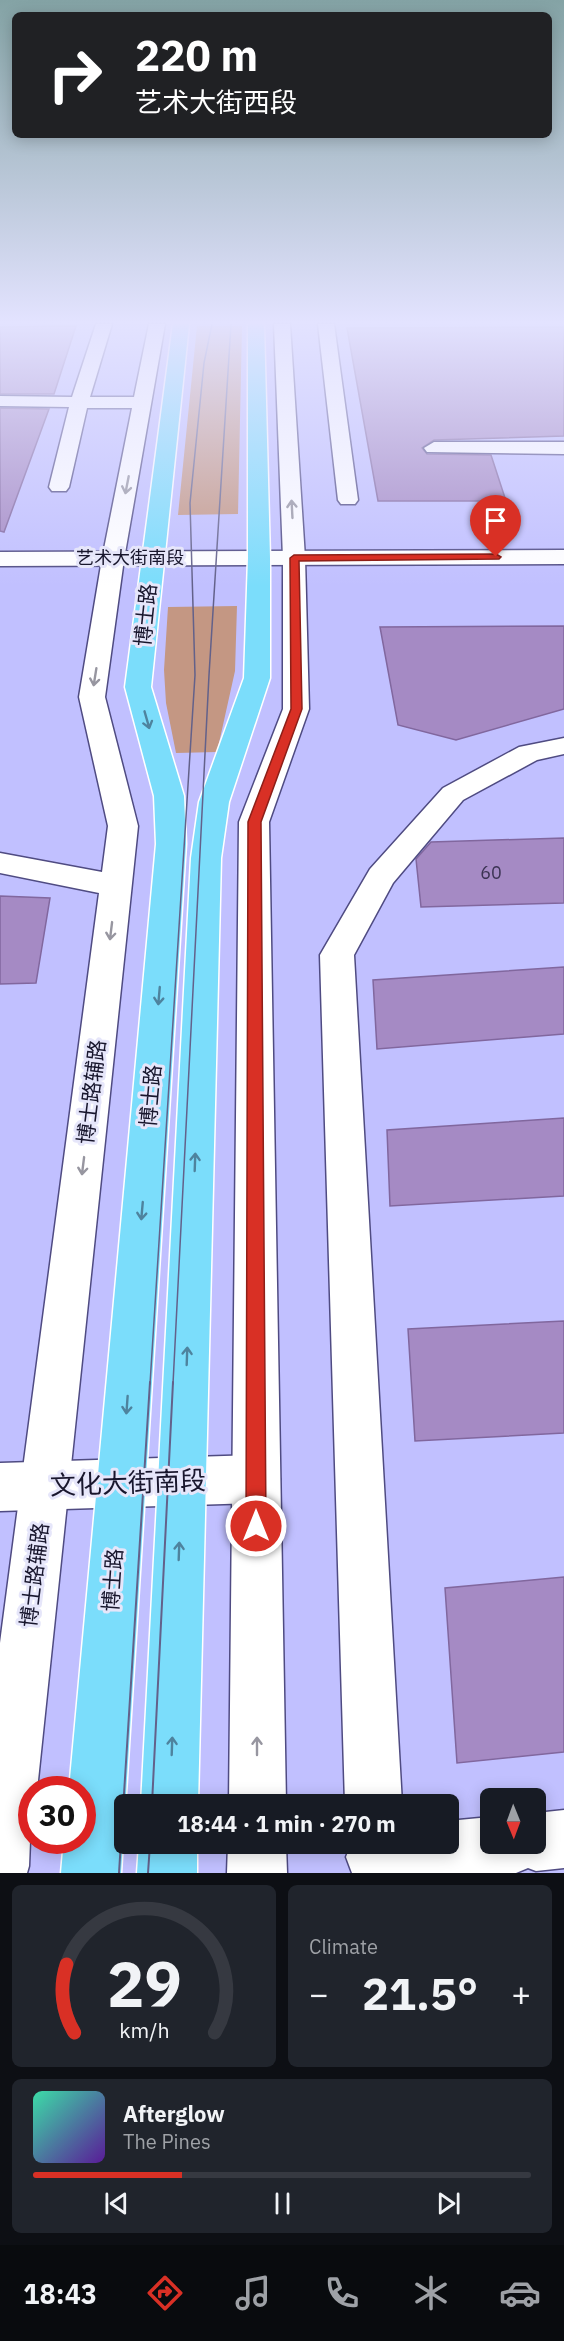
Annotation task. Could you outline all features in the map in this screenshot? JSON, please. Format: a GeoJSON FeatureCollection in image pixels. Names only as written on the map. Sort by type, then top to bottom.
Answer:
{"type":"FeatureCollection","features":[{"type":"Feature","properties":{"kind":"main road","name":"博士路"},"geometry":{"type":"LineString","coordinates":[[91,1873],[171,844],[169,796],[138,687],[171,411]]}},
{"type":"Feature","properties":{"kind":"main road"},"geometry":{"type":"LineString","coordinates":[[169,1794],[206,858],[214,802],[257,678],[277,558],[264,411]]}},
{"type":"Feature","properties":{"kind":"main road"},"geometry":{"type":"LineString","coordinates":[[166,1873],[167,1854]]}},
{"type":"Feature","properties":{"kind":"street"},"geometry":{"type":"LineString","coordinates":[[59,487],[78,411]]}},
{"type":"Feature","properties":{"kind":"street","name":"博士路辅路"},"geometry":{"type":"LineString","coordinates":[[0,1866],[123,826],[92,697],[113,559],[141,411]]}},
{"type":"Feature","properties":{"kind":"street"},"geometry":{"type":"LineString","coordinates":[[257,1794],[254,822],[296,709],[277,558],[280,411]]}},
{"type":"Feature","properties":{"kind":"street"},"geometry":{"type":"LineString","coordinates":[[337,411],[348,500]]}},
{"type":"Feature","properties":{"kind":"street"},"geometry":{"type":"LineString","coordinates":[[434,448],[564,448]]}},
{"type":"Feature","properties":{"kind":"street","name":"艺术大街南段"},"geometry":{"type":"LineString","coordinates":[[0,559],[564,557]]}},
{"type":"Feature","properties":{"kind":"street"},"geometry":{"type":"LineString","coordinates":[[373,1794],[337,956],[381,877],[453,794],[529,753],[564,746]]}},
{"type":"Feature","properties":{"kind":"street"},"geometry":{"type":"LineString","coordinates":[[0,863],[116,885]]}},
{"type":"Feature","properties":{"kind":"street","name":"文化大街南段"},"geometry":{"type":"LineString","coordinates":[[0,1487],[256,1479]]}},
{"type":"Feature","properties":{"kind":"street"},"geometry":{"type":"LineString","coordinates":[[546,1841],[564,1839]]}},
{"type":"Feature","properties":{"kind":"street"},"geometry":{"type":"LineString","coordinates":[[459,1844],[480,1844]]}},
{"type":"Feature","properties":{"kind":"street"},"geometry":{"type":"LineString","coordinates":[[257,1854],[257,1873]]}},
{"type":"Feature","properties":{"kind":"shaded area"},"geometry":{"type":"Polygon","coordinates":[[[188,411],[240,411],[238,514],[178,515],[188,411]]]}},
{"type":"Feature","properties":{"kind":"shaded area"},"geometry":{"type":"Polygon","coordinates":[[[237,606],[235,671],[217,752],[176,753],[166,703],[164,670],[168,607],[237,606]]]}},
{"type":"Feature","properties":{"kind":"building"},"geometry":{"type":"Polygon","coordinates":[[[0,411],[48,411],[4,532],[0,531],[0,411]]]}},
{"type":"Feature","properties":{"kind":"building"},"geometry":{"type":"Polygon","coordinates":[[[362,411],[564,411],[564,436],[434,440],[422,448],[427,454],[491,455],[506,501],[378,501],[362,411]]]}},
{"type":"Feature","properties":{"kind":"building"},"geometry":{"type":"Polygon","coordinates":[[[564,626],[564,709],[456,740],[398,725],[380,627],[564,626]]]}},
{"type":"Feature","properties":{"kind":"building"},"geometry":{"type":"Polygon","coordinates":[[[564,838],[564,903],[421,907],[416,859],[431,842],[564,838]]]}},
{"type":"Feature","properties":{"kind":"building"},"geometry":{"type":"Polygon","coordinates":[[[0,896],[50,898],[36,983],[0,984],[0,896]]]}},
{"type":"Feature","properties":{"kind":"building"},"geometry":{"type":"Polygon","coordinates":[[[564,967],[564,1034],[377,1049],[373,980],[564,967]]]}},
{"type":"Feature","properties":{"kind":"building"},"geometry":{"type":"Polygon","coordinates":[[[564,1118],[564,1196],[390,1206],[387,1130],[564,1118]]]}},
{"type":"Feature","properties":{"kind":"building"},"geometry":{"type":"Polygon","coordinates":[[[564,1321],[564,1433],[415,1441],[408,1329],[564,1321]]]}},
{"type":"Feature","properties":{"kind":"building"},"geometry":{"type":"Polygon","coordinates":[[[564,1577],[564,1752],[457,1763],[445,1588],[564,1577]]]}},
{"type":"Feature","properties":{"kind":"tram line"},"geometry":{"type":"LineString","coordinates":[[150,1384],[195,675],[190,503],[199,411]]}},
{"type":"Feature","properties":{"kind":"tram line"},"geometry":{"type":"LineString","coordinates":[[173,1384],[209,675],[226,411]]}},
{"type":"Feature","properties":{"kind":"tram line"},"geometry":{"type":"LineString","coordinates":[[119,1873],[150,1382]]}},
{"type":"Feature","properties":{"kind":"tram line"},"geometry":{"type":"LineString","coordinates":[[152,1794],[173,1382]]}},
{"type":"Feature","properties":{"kind":"tram line"},"geometry":{"type":"LineString","coordinates":[[148,1873],[149,1854]]}},
{"type":"Feature","properties":{"kind":"route"},"geometry":{"type":"LineString","coordinates":[[256,1526],[254,822],[296,709],[294,558],[496,557]]}}]}
